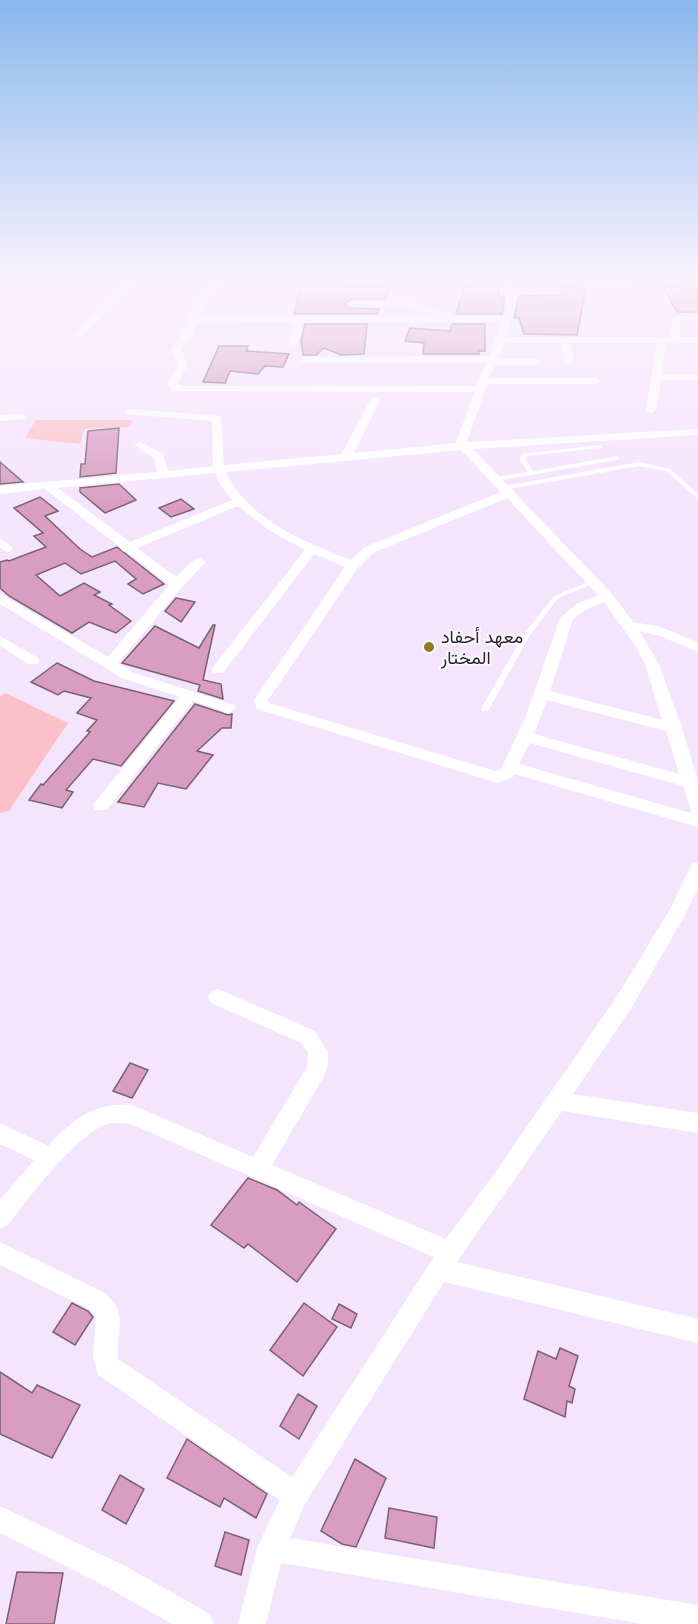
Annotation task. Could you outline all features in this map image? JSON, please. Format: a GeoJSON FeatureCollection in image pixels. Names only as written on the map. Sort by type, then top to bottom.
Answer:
{"type":"FeatureCollection","features":[{"type":"Feature","properties":{"kind":"street"},"geometry":{"type":"LineString","coordinates":[[178,359],[183,365],[172,384],[177,388],[482,385],[596,381]]}},
{"type":"Feature","properties":{"kind":"street"},"geometry":{"type":"LineString","coordinates":[[651,410],[659,359]]}},
{"type":"Feature","properties":{"kind":"street"},"geometry":{"type":"LineString","coordinates":[[305,360],[538,362]]}},
{"type":"Feature","properties":{"kind":"street"},"geometry":{"type":"LineString","coordinates":[[492,360],[461,439],[463,446],[607,597],[630,626],[652,664],[698,809]]}},
{"type":"Feature","properties":{"kind":"street"},"geometry":{"type":"LineString","coordinates":[[657,377],[698,377]]}},
{"type":"Feature","properties":{"kind":"street"},"geometry":{"type":"LineString","coordinates":[[346,457],[375,400]]}},
{"type":"Feature","properties":{"kind":"street"},"geometry":{"type":"LineString","coordinates":[[130,412],[217,418],[215,445],[220,470],[226,486],[238,502],[292,540],[353,566]]}},
{"type":"Feature","properties":{"kind":"street"},"geometry":{"type":"LineString","coordinates":[[0,418],[21,417]]}},
{"type":"Feature","properties":{"kind":"street"},"geometry":{"type":"LineString","coordinates":[[0,490],[463,446],[698,432]]}},
{"type":"Feature","properties":{"kind":"street"},"geometry":{"type":"LineString","coordinates":[[140,445],[159,456],[163,475]]}},
{"type":"Feature","properties":{"kind":"street"},"geometry":{"type":"LineString","coordinates":[[47,485],[126,548],[177,584]]}},
{"type":"Feature","properties":{"kind":"street"},"geometry":{"type":"LineString","coordinates":[[503,487],[375,546],[353,566],[261,700],[262,706],[491,775],[503,776],[526,736],[543,694],[567,618],[588,602],[607,597]]}},
{"type":"Feature","properties":{"kind":"street"},"geometry":{"type":"LineString","coordinates":[[126,548],[238,502]]}},
{"type":"Feature","properties":{"kind":"street"},"geometry":{"type":"LineString","coordinates":[[218,670],[311,550]]}},
{"type":"Feature","properties":{"kind":"street"},"geometry":{"type":"LineString","coordinates":[[110,664],[177,584],[200,562]]}},
{"type":"Feature","properties":{"kind":"street"},"geometry":{"type":"LineString","coordinates":[[0,598],[136,680],[230,708]]}},
{"type":"Feature","properties":{"kind":"street"},"geometry":{"type":"LineString","coordinates":[[630,626],[642,626],[658,631],[698,648]]}},
{"type":"Feature","properties":{"kind":"street"},"geometry":{"type":"LineString","coordinates":[[0,640],[33,661]]}},
{"type":"Feature","properties":{"kind":"street"},"geometry":{"type":"LineString","coordinates":[[543,694],[674,728]]}},
{"type":"Feature","properties":{"kind":"street"},"geometry":{"type":"LineString","coordinates":[[101,806],[188,697]]}},
{"type":"Feature","properties":{"kind":"street"},"geometry":{"type":"LineString","coordinates":[[526,736],[691,783]]}},
{"type":"Feature","properties":{"kind":"street"},"geometry":{"type":"LineString","coordinates":[[510,767],[698,820]]}},
{"type":"Feature","properties":{"kind":"street"},"geometry":{"type":"LineString","coordinates":[[252,1624],[271,1548],[296,1495],[444,1261],[625,1001],[665,936],[692,885],[698,868]]}},
{"type":"Feature","properties":{"kind":"street"},"geometry":{"type":"LineString","coordinates":[[218,997],[308,1037],[320,1052],[317,1071],[258,1168]]}},
{"type":"Feature","properties":{"kind":"street"},"geometry":{"type":"LineString","coordinates":[[557,1101],[698,1123]]}},
{"type":"Feature","properties":{"kind":"street"},"geometry":{"type":"LineString","coordinates":[[0,1217],[51,1158],[83,1127],[100,1116],[132,1115],[258,1168],[444,1261],[698,1330]]}},
{"type":"Feature","properties":{"kind":"street"},"geometry":{"type":"LineString","coordinates":[[0,1133],[51,1158]]}},
{"type":"Feature","properties":{"kind":"street"},"geometry":{"type":"LineString","coordinates":[[0,1253],[107,1308],[111,1317],[105,1340],[104,1356],[107,1366],[296,1495]]}},
{"type":"Feature","properties":{"kind":"street"},"geometry":{"type":"LineString","coordinates":[[0,1519],[117,1577],[200,1624]]}},
{"type":"Feature","properties":{"kind":"street"},"geometry":{"type":"LineString","coordinates":[[271,1548],[698,1619]]}},
{"type":"Feature","properties":{"kind":"lane"},"geometry":{"type":"LineString","coordinates":[[532,473],[522,459],[524,455],[598,447]]}},
{"type":"Feature","properties":{"kind":"lane"},"geometry":{"type":"LineString","coordinates":[[503,487],[532,473],[617,458]]}},
{"type":"Feature","properties":{"kind":"lane"},"geometry":{"type":"LineString","coordinates":[[503,487],[639,464],[668,470],[698,497]]}},
{"type":"Feature","properties":{"kind":"lane"},"geometry":{"type":"LineString","coordinates":[[485,709],[527,634],[556,597],[593,582]]}},
{"type":"Feature","properties":{"kind":"shaded area"},"geometry":{"type":"Polygon","coordinates":[[[36,420],[133,420],[129,427],[84,429],[80,444],[25,438],[36,420]]]}},
{"type":"Feature","properties":{"kind":"shaded area"},"geometry":{"type":"Polygon","coordinates":[[[5,693],[68,723],[9,811],[0,813],[0,696],[5,693]]]}},
{"type":"Feature","properties":{"kind":"building"},"geometry":{"type":"Polygon","coordinates":[[[213,359],[287,359],[283,367],[265,366],[258,374],[230,371],[225,383],[203,382],[213,359]]]}},
{"type":"Feature","properties":{"kind":"building"},"geometry":{"type":"Polygon","coordinates":[[[119,428],[116,473],[80,477],[81,464],[85,464],[88,431],[119,428]]]}},
{"type":"Feature","properties":{"kind":"building"},"geometry":{"type":"Polygon","coordinates":[[[0,462],[23,482],[0,484],[0,462]]]}},
{"type":"Feature","properties":{"kind":"building"},"geometry":{"type":"Polygon","coordinates":[[[119,484],[136,500],[105,513],[80,492],[80,488],[119,484]]]}},
{"type":"Feature","properties":{"kind":"building"},"geometry":{"type":"Polygon","coordinates":[[[40,497],[58,511],[45,516],[80,549],[92,557],[117,547],[164,584],[143,594],[128,584],[136,579],[115,561],[81,574],[65,563],[36,575],[60,596],[84,583],[100,592],[94,595],[112,604],[109,605],[131,621],[116,633],[89,622],[72,633],[9,596],[0,588],[0,562],[9,561],[46,547],[34,536],[43,533],[14,508],[40,497]]]}},
{"type":"Feature","properties":{"kind":"building"},"geometry":{"type":"Polygon","coordinates":[[[181,499],[194,509],[171,517],[159,508],[181,499]]]}},
{"type":"Feature","properties":{"kind":"building"},"geometry":{"type":"Polygon","coordinates":[[[176,598],[195,602],[181,622],[165,611],[176,598]]]}},
{"type":"Feature","properties":{"kind":"building"},"geometry":{"type":"Polygon","coordinates":[[[215,625],[203,680],[221,684],[223,699],[198,691],[200,685],[122,663],[155,626],[199,648],[215,625]]]}},
{"type":"Feature","properties":{"kind":"building"},"geometry":{"type":"Polygon","coordinates":[[[57,663],[94,681],[174,701],[121,766],[93,759],[66,790],[73,792],[62,808],[29,800],[90,732],[87,731],[97,720],[77,713],[91,698],[64,691],[58,695],[31,682],[57,663]]]}},
{"type":"Feature","properties":{"kind":"building"},"geometry":{"type":"Polygon","coordinates":[[[195,704],[228,715],[232,714],[231,728],[222,728],[197,751],[213,755],[186,789],[158,783],[144,807],[118,802],[195,704]]]}},
{"type":"Feature","properties":{"kind":"building"},"geometry":{"type":"Polygon","coordinates":[[[130,1063],[148,1070],[132,1098],[113,1091],[130,1063]]]}},
{"type":"Feature","properties":{"kind":"building"},"geometry":{"type":"Polygon","coordinates":[[[248,1178],[277,1190],[297,1205],[299,1202],[336,1229],[297,1282],[248,1244],[244,1248],[211,1225],[248,1178]]]}},
{"type":"Feature","properties":{"kind":"building"},"geometry":{"type":"Polygon","coordinates":[[[72,1303],[88,1311],[93,1317],[75,1345],[53,1332],[72,1303]]]}},
{"type":"Feature","properties":{"kind":"building"},"geometry":{"type":"Polygon","coordinates":[[[304,1303],[337,1327],[303,1376],[270,1350],[304,1303]]]}},
{"type":"Feature","properties":{"kind":"building"},"geometry":{"type":"Polygon","coordinates":[[[339,1304],[357,1314],[351,1328],[332,1319],[339,1304]]]}},
{"type":"Feature","properties":{"kind":"building"},"geometry":{"type":"Polygon","coordinates":[[[560,1348],[578,1356],[569,1386],[575,1389],[572,1403],[567,1401],[565,1417],[524,1399],[538,1351],[556,1359],[560,1348]]]}},
{"type":"Feature","properties":{"kind":"building"},"geometry":{"type":"Polygon","coordinates":[[[0,1372],[32,1393],[37,1385],[80,1405],[52,1458],[0,1434],[0,1372]]]}},
{"type":"Feature","properties":{"kind":"building"},"geometry":{"type":"Polygon","coordinates":[[[298,1394],[317,1406],[299,1439],[280,1426],[298,1394]]]}},
{"type":"Feature","properties":{"kind":"building"},"geometry":{"type":"Polygon","coordinates":[[[187,1439],[267,1494],[256,1518],[224,1498],[220,1507],[167,1478],[187,1439]]]}},
{"type":"Feature","properties":{"kind":"building"},"geometry":{"type":"Polygon","coordinates":[[[355,1459],[386,1478],[356,1547],[342,1544],[321,1531],[355,1459]]]}},
{"type":"Feature","properties":{"kind":"building"},"geometry":{"type":"Polygon","coordinates":[[[120,1475],[144,1489],[126,1524],[102,1510],[120,1475]]]}},
{"type":"Feature","properties":{"kind":"building"},"geometry":{"type":"Polygon","coordinates":[[[389,1508],[437,1517],[434,1548],[385,1538],[389,1508]]]}},
{"type":"Feature","properties":{"kind":"building"},"geometry":{"type":"Polygon","coordinates":[[[225,1532],[249,1540],[241,1575],[215,1566],[225,1532]]]}},
{"type":"Feature","properties":{"kind":"building"},"geometry":{"type":"Polygon","coordinates":[[[17,1572],[63,1573],[54,1624],[6,1624],[17,1572]]]}},
{"type":"Feature","properties":{"kind":"place","name":"معهد أحفاد المختار"},"geometry":{"type":"Point","coordinates":[429,647]}}]}
